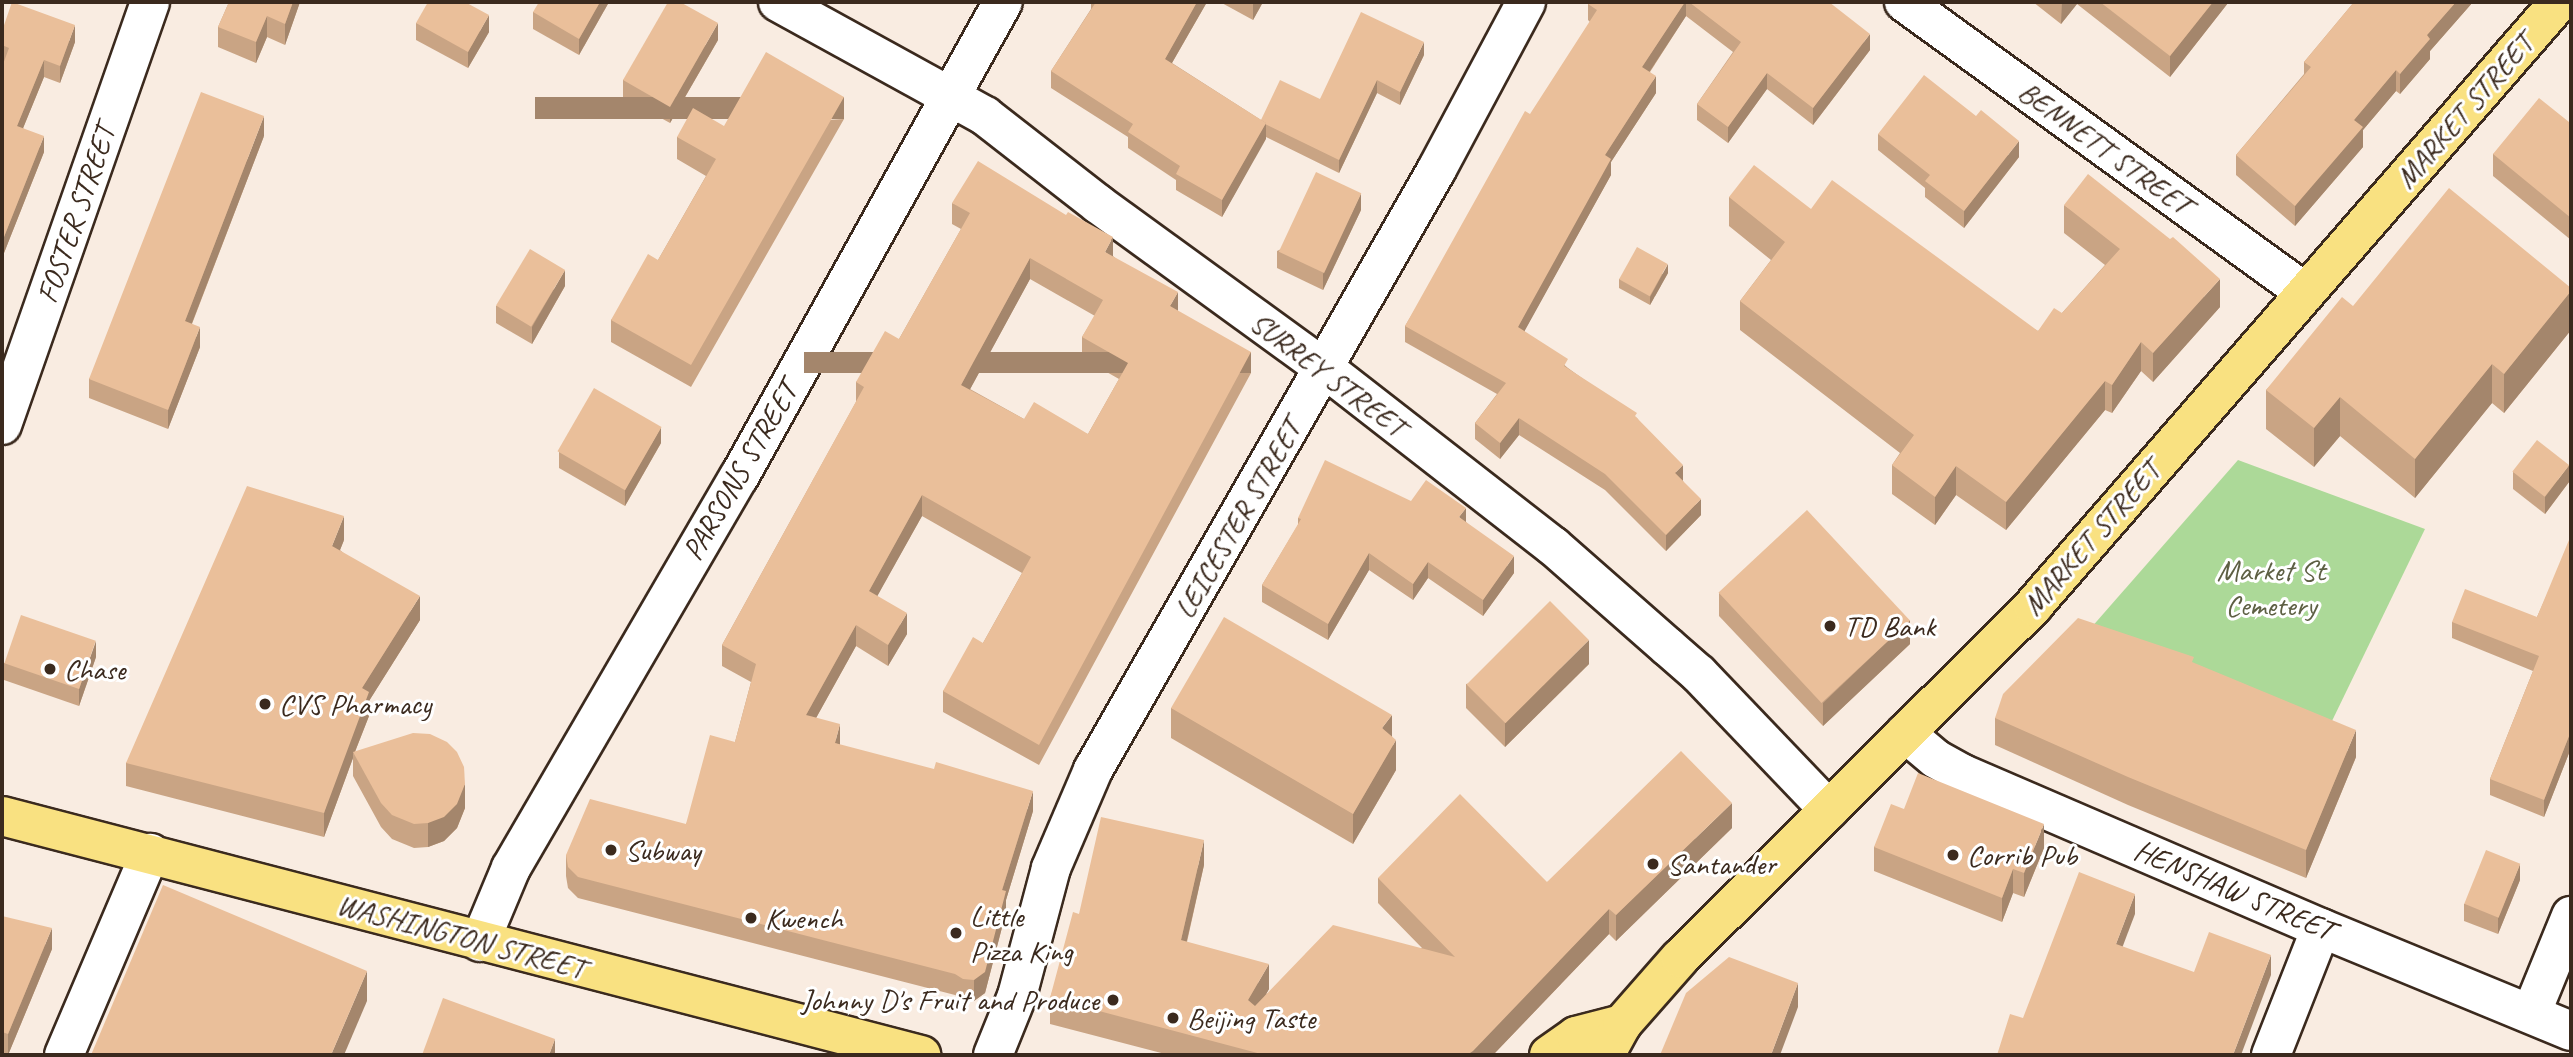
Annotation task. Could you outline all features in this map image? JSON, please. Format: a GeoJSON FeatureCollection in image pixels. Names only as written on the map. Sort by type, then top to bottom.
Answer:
{"type":"FeatureCollection","features":[{"type":"Feature","properties":{"kind":"main road","name":"MARKET STREET"},"geometry":{"type":"LineString","coordinates":[[1613,1040],[1680,958],[2033,606],[2559,2]]}},
{"type":"Feature","properties":{"kind":"main road","name":"WASHINGTON STREET"},"geometry":{"type":"LineString","coordinates":[[2,816],[921,1055]]}},
{"type":"Feature","properties":{"kind":"main road"},"geometry":{"type":"LineString","coordinates":[[1549,1055],[1576,1036],[1613,1040]]}},
{"type":"Feature","properties":{"kind":"street","name":"FOSTER STREET"},"geometry":{"type":"LineString","coordinates":[[2,425],[150,2]]}},
{"type":"Feature","properties":{"kind":"street","name":"SURREY STREET"},"geometry":{"type":"LineString","coordinates":[[778,2],[985,116],[1098,204],[1324,368],[1553,546],[1668,646],[1699,674],[1829,810]]}},
{"type":"Feature","properties":{"kind":"street","name":"PARSONS STREET"},"geometry":{"type":"LineString","coordinates":[[480,942],[511,868],[739,477],[1003,2]]}},
{"type":"Feature","properties":{"kind":"street","name":"LEICESTER STREET"},"geometry":{"type":"LineString","coordinates":[[993,1055],[1017,996],[1051,868],[1093,770],[1437,169],[1526,2]]}},
{"type":"Feature","properties":{"kind":"street","name":"BENNETT STREET"},"geometry":{"type":"LineString","coordinates":[[1904,2],[2306,293]]}},
{"type":"Feature","properties":{"kind":"street","name":"HENSHAW STREET"},"geometry":{"type":"LineString","coordinates":[[1905,733],[1936,759],[1964,774],[2321,928],[2571,1031]]}},
{"type":"Feature","properties":{"kind":"street"},"geometry":{"type":"LineString","coordinates":[[64,1055],[150,853]]}},
{"type":"Feature","properties":{"kind":"street"},"geometry":{"type":"LineString","coordinates":[[2531,1014],[2571,916]]}},
{"type":"Feature","properties":{"kind":"street"},"geometry":{"type":"LineString","coordinates":[[2272,1055],[2321,928]]}},
{"type":"Feature","properties":{"kind":"green space","name":"Market St Cemetery"},"geometry":{"type":"Polygon","coordinates":[[[2238,460],[2425,529],[2331,723],[2083,637],[2238,460]]]}},
{"type":"Feature","properties":{"kind":"building"},"geometry":{"type":"Polygon","coordinates":[[[12,2],[75,25],[60,66],[44,60],[17,126],[44,136],[2,242],[2,67],[9,48],[2,45],[2,31],[12,2]]]}},
{"type":"Feature","properties":{"kind":"building"},"geometry":{"type":"Polygon","coordinates":[[[229,2],[293,2],[285,24],[267,16],[256,42],[218,27],[229,2]]]}},
{"type":"Feature","properties":{"kind":"building"},"geometry":{"type":"Polygon","coordinates":[[[428,2],[465,2],[489,15],[468,52],[416,23],[428,2]]]}},
{"type":"Feature","properties":{"kind":"building"},"geometry":{"type":"Polygon","coordinates":[[[539,2],[600,2],[579,39],[533,12],[539,2]]]}},
{"type":"Feature","properties":{"kind":"building"},"geometry":{"type":"Polygon","coordinates":[[[668,2],[680,2],[718,23],[670,107],[623,80],[668,2]]]}},
{"type":"Feature","properties":{"kind":"building"},"geometry":{"type":"Polygon","coordinates":[[[1096,2],[1197,2],[1165,59],[1266,123],[1222,200],[1176,174],[1180,166],[1128,132],[1133,124],[1051,71],[1096,2]]]}},
{"type":"Feature","properties":{"kind":"building"},"geometry":{"type":"Polygon","coordinates":[[[1685,2],[1642,67],[1656,76],[1605,155],[1611,159],[1518,327],[1568,359],[1564,366],[1637,413],[1635,416],[1683,465],[1675,473],[1701,499],[1666,535],[1605,474],[1519,418],[1500,443],[1475,423],[1506,383],[1405,326],[1525,111],[1530,114],[1597,10],[1588,4],[1685,2]]]}},
{"type":"Feature","properties":{"kind":"building"},"geometry":{"type":"Polygon","coordinates":[[[1689,2],[1829,2],[1870,34],[1813,108],[1767,73],[1728,127],[1697,104],[1741,42],[1689,2]]]}},
{"type":"Feature","properties":{"kind":"building"},"geometry":{"type":"Polygon","coordinates":[[[2100,2],[2213,2],[2170,56],[2100,2]]]}},
{"type":"Feature","properties":{"kind":"building"},"geometry":{"type":"Polygon","coordinates":[[[2354,2],[2456,2],[2427,35],[2430,39],[2400,74],[2396,70],[2354,120],[2363,127],[2295,206],[2236,155],[2311,67],[2304,62],[2354,2]]]}},
{"type":"Feature","properties":{"kind":"building"},"geometry":{"type":"Polygon","coordinates":[[[1361,12],[1424,42],[1400,92],[1377,80],[1339,160],[1261,120],[1280,80],[1320,99],[1361,12]]]}},
{"type":"Feature","properties":{"kind":"building"},"geometry":{"type":"Polygon","coordinates":[[[766,52],[844,97],[691,365],[611,320],[648,254],[658,260],[716,159],[677,137],[693,108],[724,126],[766,52]]]}},
{"type":"Feature","properties":{"kind":"building"},"geometry":{"type":"Polygon","coordinates":[[[1924,75],[1976,116],[1981,110],[2019,141],[1964,211],[1925,181],[1930,175],[1878,134],[1924,75]]]}},
{"type":"Feature","properties":{"kind":"building"},"geometry":{"type":"Polygon","coordinates":[[[201,92],[264,116],[185,321],[200,327],[168,410],[89,379],[201,92]]]}},
{"type":"Feature","properties":{"kind":"building"},"geometry":{"type":"Polygon","coordinates":[[[2539,98],[2569,122],[2571,120],[2571,218],[2493,154],[2539,98]]]}},
{"type":"Feature","properties":{"kind":"building"},"geometry":{"type":"Polygon","coordinates":[[[978,161],[1066,215],[1068,212],[1113,237],[1105,252],[1178,292],[1170,306],[1251,352],[1039,745],[943,691],[973,637],[983,643],[1031,557],[922,495],[869,591],[907,613],[888,645],[856,625],[806,715],[840,724],[835,743],[934,769],[936,762],[1033,791],[1002,890],[1006,891],[985,972],[974,980],[578,877],[568,867],[566,855],[590,799],[686,824],[710,735],[735,742],[756,664],[722,645],[864,387],[856,382],[885,331],[899,339],[970,213],[952,203],[978,161]],[[1030,258],[961,385],[1024,419],[1034,402],[1088,434],[1128,363],[1082,337],[1103,300],[1030,258]]]}},
{"type":"Feature","properties":{"kind":"building"},"geometry":{"type":"Polygon","coordinates":[[[1754,165],[1811,209],[1832,180],[2038,331],[2054,308],[2062,313],[2120,249],[2064,205],[2088,174],[2170,239],[2173,237],[2220,279],[2153,353],[2141,342],[2112,385],[2105,381],[2006,502],[1956,466],[1935,497],[1892,465],[1914,435],[1740,301],[1785,242],[1729,197],[1754,165]]]}},
{"type":"Feature","properties":{"kind":"building"},"geometry":{"type":"Polygon","coordinates":[[[1316,172],[1361,193],[1324,273],[1279,252],[1316,172]]]}},
{"type":"Feature","properties":{"kind":"building"},"geometry":{"type":"Polygon","coordinates":[[[2449,188],[2571,288],[2571,291],[2504,374],[2492,364],[2415,459],[2340,397],[2314,428],[2266,390],[2342,297],[2353,306],[2449,188]]]}},
{"type":"Feature","properties":{"kind":"building"},"geometry":{"type":"Polygon","coordinates":[[[1637,247],[1668,264],[1650,296],[1619,279],[1637,247]]]}},
{"type":"Feature","properties":{"kind":"building"},"geometry":{"type":"Polygon","coordinates":[[[530,249],[565,270],[531,327],[496,306],[530,249]]]}},
{"type":"Feature","properties":{"kind":"building"},"geometry":{"type":"Polygon","coordinates":[[[594,388],[662,427],[625,490],[558,451],[594,388]]]}},
{"type":"Feature","properties":{"kind":"building"},"geometry":{"type":"Polygon","coordinates":[[[2537,440],[2569,465],[2545,497],[2512,472],[2537,440]]]}},
{"type":"Feature","properties":{"kind":"building"},"geometry":{"type":"Polygon","coordinates":[[[1325,460],[1411,501],[1426,480],[1466,508],[1459,517],[1514,556],[1483,600],[1428,562],[1413,584],[1369,553],[1328,624],[1262,585],[1301,519],[1298,518],[1325,460]]]}},
{"type":"Feature","properties":{"kind":"building"},"geometry":{"type":"Polygon","coordinates":[[[247,486],[344,516],[332,546],[420,596],[362,688],[369,692],[324,813],[126,763],[247,486]]]}},
{"type":"Feature","properties":{"kind":"building"},"geometry":{"type":"Polygon","coordinates":[[[1807,510],[1910,620],[1821,703],[1719,593],[1807,510]]]}},
{"type":"Feature","properties":{"kind":"building"},"geometry":{"type":"Polygon","coordinates":[[[2569,540],[2571,731],[2544,800],[2490,779],[2539,656],[2452,622],[2465,589],[2537,617],[2569,540]]]}},
{"type":"Feature","properties":{"kind":"building"},"geometry":{"type":"Polygon","coordinates":[[[1550,601],[1589,640],[1505,723],[1467,684],[1550,601]]]}},
{"type":"Feature","properties":{"kind":"building"},"geometry":{"type":"Polygon","coordinates":[[[21,615],[96,641],[79,689],[4,663],[21,615]]]}},
{"type":"Feature","properties":{"kind":"building"},"geometry":{"type":"Polygon","coordinates":[[[1224,617],[1392,715],[1382,728],[1396,740],[1353,814],[1171,708],[1224,617]]]}},
{"type":"Feature","properties":{"kind":"building"},"geometry":{"type":"Polygon","coordinates":[[[2078,618],[2194,657],[2192,662],[2356,730],[2306,850],[2128,777],[1995,718],[2003,694],[2078,618]]]}},
{"type":"Feature","properties":{"kind":"building"},"geometry":{"type":"Polygon","coordinates":[[[413,733],[430,734],[447,742],[457,752],[464,767],[465,784],[457,804],[444,817],[428,823],[414,824],[392,815],[381,803],[353,752],[413,733]]]}},
{"type":"Feature","properties":{"kind":"building"},"geometry":{"type":"Polygon","coordinates":[[[1681,751],[1732,803],[1616,915],[1609,909],[1467,1055],[1265,1055],[1050,998],[1073,912],[1079,914],[1101,817],[1204,840],[1181,940],[1269,964],[1248,1000],[1255,1006],[1333,925],[1455,957],[1378,878],[1460,794],[1547,882],[1681,751]]]}},
{"type":"Feature","properties":{"kind":"building"},"geometry":{"type":"Polygon","coordinates":[[[1918,773],[2044,824],[2024,873],[2013,869],[2002,898],[1874,847],[1891,804],[1904,809],[1918,773]]]}},
{"type":"Feature","properties":{"kind":"building"},"geometry":{"type":"Polygon","coordinates":[[[2486,850],[2520,864],[2499,918],[2464,904],[2486,850]]]}},
{"type":"Feature","properties":{"kind":"building"},"geometry":{"type":"Polygon","coordinates":[[[2079,872],[2135,894],[2116,944],[2194,972],[2209,932],[2271,955],[2233,1055],[1997,1055],[2010,1014],[2023,1018],[2079,872]]]}},
{"type":"Feature","properties":{"kind":"building"},"geometry":{"type":"Polygon","coordinates":[[[163,885],[367,971],[331,1055],[91,1055],[163,885]]]}},
{"type":"Feature","properties":{"kind":"building"},"geometry":{"type":"Polygon","coordinates":[[[2,916],[52,928],[8,1034],[2,1032],[2,916]]]}},
{"type":"Feature","properties":{"kind":"building"},"geometry":{"type":"Polygon","coordinates":[[[1729,957],[1798,983],[1771,1055],[1660,1055],[1686,993],[1729,957]]]}},
{"type":"Feature","properties":{"kind":"building"},"geometry":{"type":"Polygon","coordinates":[[[443,998],[555,1039],[549,1055],[422,1055],[443,998]]]}},
{"type":"Feature","properties":{"kind":"place","name":"TD Bank"},"geometry":{"type":"Point","coordinates":[1830,626]}},
{"type":"Feature","properties":{"kind":"place","name":"Chase"},"geometry":{"type":"Point","coordinates":[50,669]}},
{"type":"Feature","properties":{"kind":"place","name":"CVS Pharmacy"},"geometry":{"type":"Point","coordinates":[265,704]}},
{"type":"Feature","properties":{"kind":"place","name":"Subway"},"geometry":{"type":"Point","coordinates":[611,850]}},
{"type":"Feature","properties":{"kind":"place","name":"Corrib Pub"},"geometry":{"type":"Point","coordinates":[1953,855]}},
{"type":"Feature","properties":{"kind":"place","name":"Santander"},"geometry":{"type":"Point","coordinates":[1653,864]}},
{"type":"Feature","properties":{"kind":"place","name":"Kwench"},"geometry":{"type":"Point","coordinates":[751,918]}},
{"type":"Feature","properties":{"kind":"place","name":"Little Pizza King"},"geometry":{"type":"Point","coordinates":[956,933]}},
{"type":"Feature","properties":{"kind":"place","name":"Johnny D's Fruit and Produce"},"geometry":{"type":"Point","coordinates":[1113,1000]}},
{"type":"Feature","properties":{"kind":"place","name":"Beijing Taste"},"geometry":{"type":"Point","coordinates":[1173,1018]}}]}
